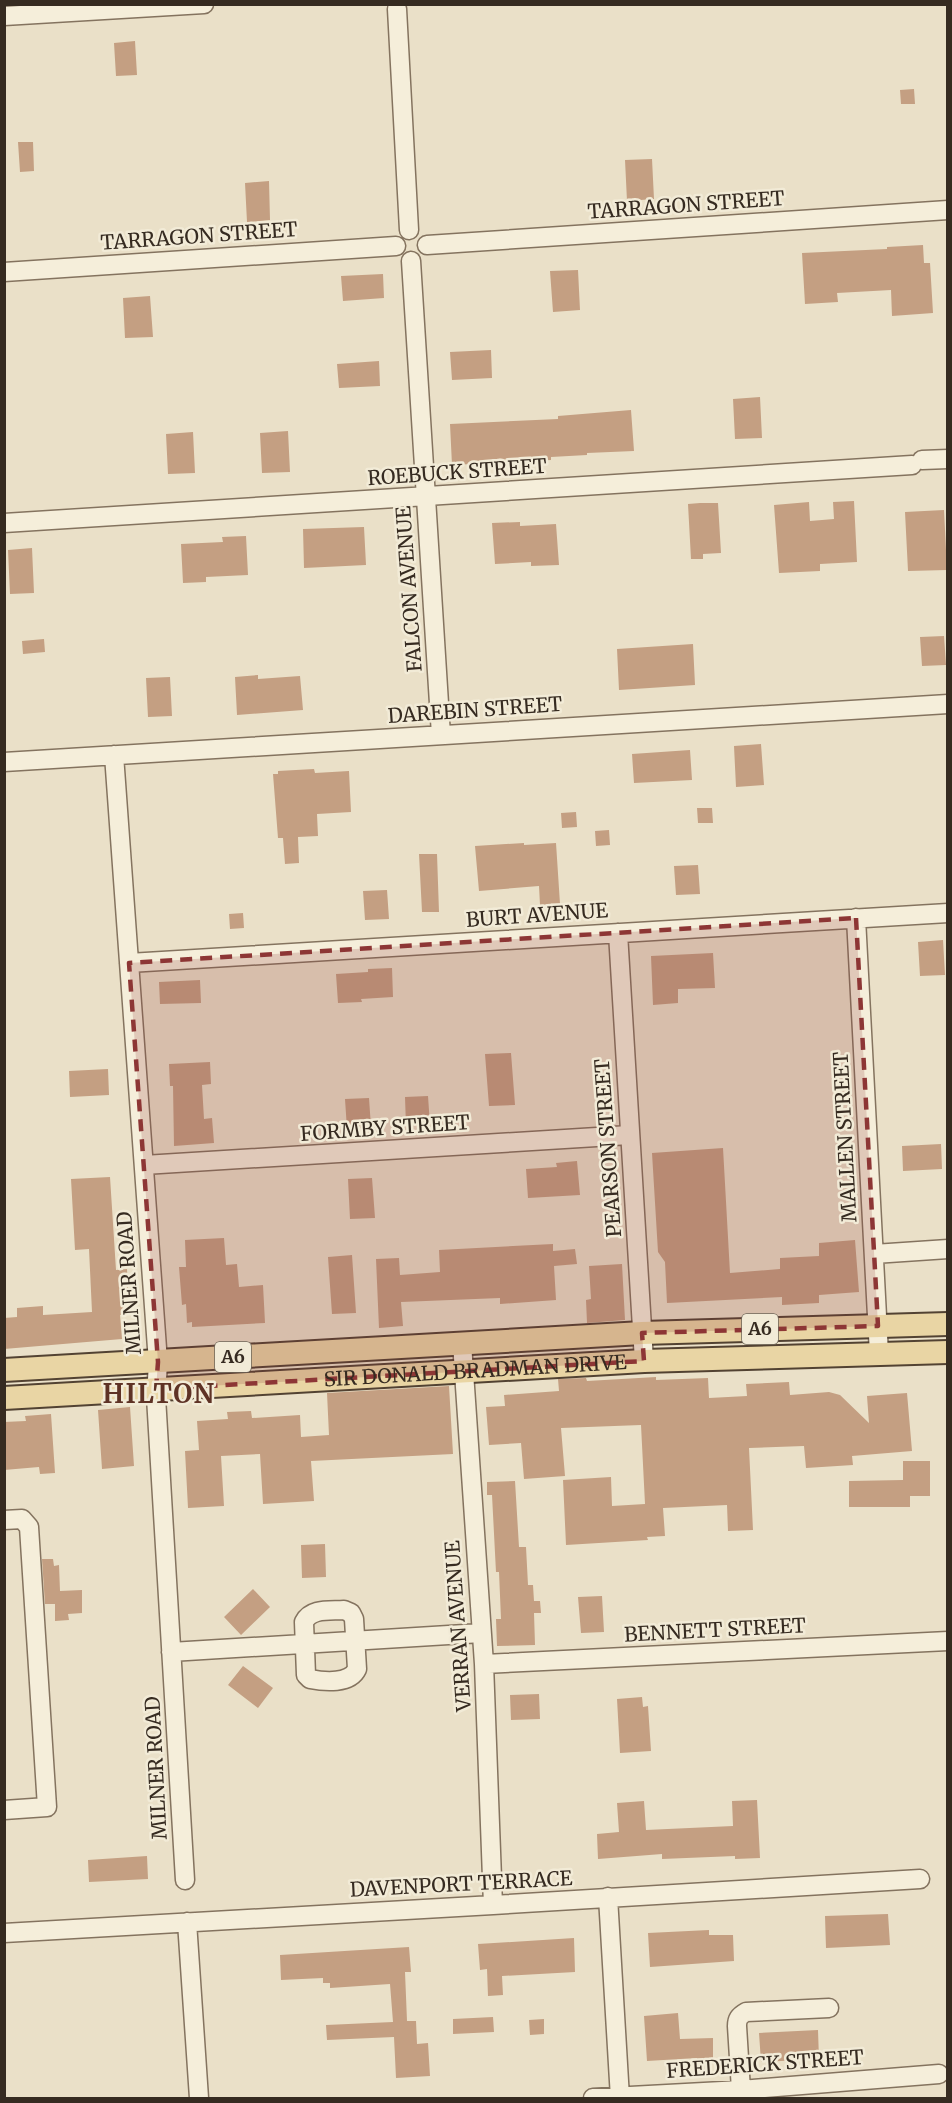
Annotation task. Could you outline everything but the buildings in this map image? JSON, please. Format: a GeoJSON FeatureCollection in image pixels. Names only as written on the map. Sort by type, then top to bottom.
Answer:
{"type":"FeatureCollection","features":[{"type":"Feature","properties":{"kind":"main road","name":"SIR DONALD BRADMAN DRIVE"},"geometry":{"type":"LineString","coordinates":[[4,1370],[642,1333],[948,1324]]}},
{"type":"Feature","properties":{"kind":"main road","name":"SIR DONALD BRADMAN DRIVE"},"geometry":{"type":"LineString","coordinates":[[4,1398],[644,1361],[948,1352]]}},
{"type":"Feature","properties":{"kind":"street"},"geometry":{"type":"LineString","coordinates":[[4,16],[204,4]]}},
{"type":"Feature","properties":{"kind":"street"},"geometry":{"type":"LineString","coordinates":[[397,6],[409,230]]}},
{"type":"Feature","properties":{"kind":"street","name":"TARRAGON STREET"},"geometry":{"type":"LineString","coordinates":[[427,245],[948,210]]}},
{"type":"Feature","properties":{"kind":"street"},"geometry":{"type":"LineString","coordinates":[[409,230],[422,234],[427,245],[423,257],[411,261],[402,257],[396,246],[401,235],[409,230]]}},
{"type":"Feature","properties":{"kind":"street","name":"TARRAGON STREET"},"geometry":{"type":"LineString","coordinates":[[4,272],[396,246]]}},
{"type":"Feature","properties":{"kind":"street","name":"FALCON AVENUE"},"geometry":{"type":"LineString","coordinates":[[411,261],[441,735]]}},
{"type":"Feature","properties":{"kind":"street","name":"ROEBUCK STREET"},"geometry":{"type":"LineString","coordinates":[[4,523],[917,463],[948,459]]}},
{"type":"Feature","properties":{"kind":"street","name":"DAREBIN STREET"},"geometry":{"type":"LineString","coordinates":[[4,762],[948,704]]}},
{"type":"Feature","properties":{"kind":"street","name":"MILNER ROAD"},"geometry":{"type":"LineString","coordinates":[[114,755],[158,1362],[156,1389],[185,1880]]}},
{"type":"Feature","properties":{"kind":"street","name":"BURT AVENUE"},"geometry":{"type":"LineString","coordinates":[[129,963],[948,913]]}},
{"type":"Feature","properties":{"kind":"street","name":"MALLEN STREET"},"geometry":{"type":"LineString","coordinates":[[856,918],[879,1354]]}},
{"type":"Feature","properties":{"kind":"street","name":"PEARSON STREET"},"geometry":{"type":"LineString","coordinates":[[618,933],[644,1361]]}},
{"type":"Feature","properties":{"kind":"street","name":"FORMBY STREET"},"geometry":{"type":"LineString","coordinates":[[144,1166],[629,1135]]}},
{"type":"Feature","properties":{"kind":"street"},"geometry":{"type":"LineString","coordinates":[[874,1254],[947,1256]]}},
{"type":"Feature","properties":{"kind":"street","name":"VERRAN AVENUE"},"geometry":{"type":"LineString","coordinates":[[462,1343],[484,1664],[493,1905]]}},
{"type":"Feature","properties":{"kind":"street"},"geometry":{"type":"LineString","coordinates":[[4,1520],[22,1519],[29,1527],[47,1807],[4,1809]]}},
{"type":"Feature","properties":{"kind":"street"},"geometry":{"type":"LineString","coordinates":[[344,1610],[351,1612],[354,1618],[355,1642],[357,1669],[354,1676],[348,1679],[317,1680],[310,1679],[306,1675],[303,1644],[304,1622],[307,1615],[315,1612],[344,1610]]}},
{"type":"Feature","properties":{"kind":"street"},"geometry":{"type":"LineString","coordinates":[[171,1652],[481,1633]]}},
{"type":"Feature","properties":{"kind":"street","name":"BENNETT STREET"},"geometry":{"type":"LineString","coordinates":[[484,1664],[948,1641]]}},
{"type":"Feature","properties":{"kind":"street","name":"DAVENPORT TERRACE"},"geometry":{"type":"LineString","coordinates":[[4,1933],[920,1879]]}},
{"type":"Feature","properties":{"kind":"street"},"geometry":{"type":"LineString","coordinates":[[608,1897],[620,2098]]}},
{"type":"Feature","properties":{"kind":"street"},"geometry":{"type":"LineString","coordinates":[[187,1922],[199,2098]]}},
{"type":"Feature","properties":{"kind":"street"},"geometry":{"type":"LineString","coordinates":[[741,2090],[737,2026],[740,2015],[746,2012],[829,2008]]}},
{"type":"Feature","properties":{"kind":"street","name":"FREDERICK STREET"},"geometry":{"type":"LineString","coordinates":[[593,2098],[741,2090],[939,2074]]}},
{"type":"Feature","properties":{"kind":"highlighted area"},"geometry":{"type":"Polygon","coordinates":[[[856,918],[878,1326],[642,1333],[644,1361],[156,1389],[158,1362],[129,963],[856,918]]]}},
{"type":"Feature","properties":{"kind":"district","name":"HILTON"},"geometry":{"type":"Point","coordinates":[159,1394]}}]}
